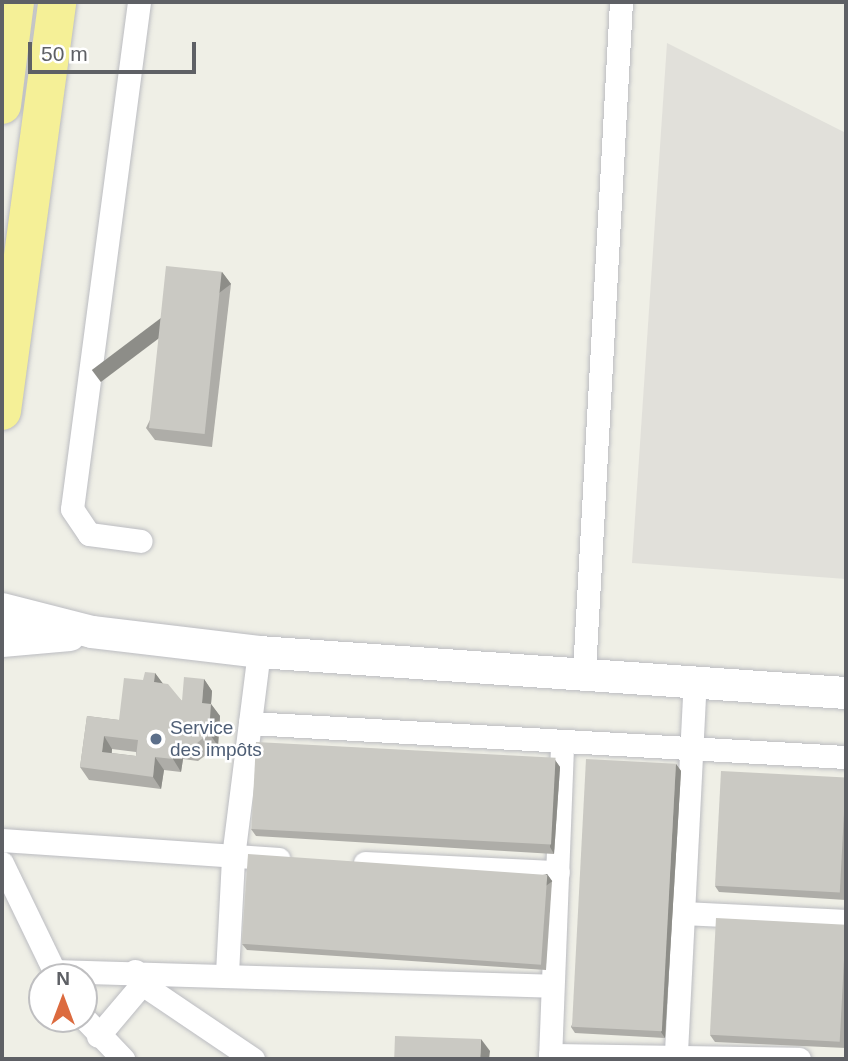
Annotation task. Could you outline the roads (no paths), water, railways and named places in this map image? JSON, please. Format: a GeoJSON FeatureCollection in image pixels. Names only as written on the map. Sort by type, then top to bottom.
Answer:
{"type":"FeatureCollection","features":[{"type":"Feature","properties":{"kind":"highway"},"geometry":{"type":"LineString","coordinates":[[2,105],[15,2]]}},
{"type":"Feature","properties":{"kind":"highway"},"geometry":{"type":"LineString","coordinates":[[2,411],[57,2]]}},
{"type":"Feature","properties":{"kind":"main road"},"geometry":{"type":"LineString","coordinates":[[2,609],[92,632],[259,652],[584,672],[846,693]]}},
{"type":"Feature","properties":{"kind":"main road"},"geometry":{"type":"LineString","coordinates":[[2,642],[92,632]]}},
{"type":"Feature","properties":{"kind":"street"},"geometry":{"type":"LineString","coordinates":[[139,2],[72,509],[89,534],[141,541]]}},
{"type":"Feature","properties":{"kind":"street"},"geometry":{"type":"LineString","coordinates":[[584,672],[621,2]]}},
{"type":"Feature","properties":{"kind":"street"},"geometry":{"type":"LineString","coordinates":[[227,973],[233,857],[259,652]]}},
{"type":"Feature","properties":{"kind":"street"},"geometry":{"type":"LineString","coordinates":[[676,1052],[695,682]]}},
{"type":"Feature","properties":{"kind":"street"},"geometry":{"type":"LineString","coordinates":[[250,723],[846,757]]}},
{"type":"Feature","properties":{"kind":"street"},"geometry":{"type":"LineString","coordinates":[[562,742],[550,1057],[676,1052],[799,1059]]}},
{"type":"Feature","properties":{"kind":"street"},"geometry":{"type":"LineString","coordinates":[[2,839],[301,860]]}},
{"type":"Feature","properties":{"kind":"street"},"geometry":{"type":"LineString","coordinates":[[341,862],[558,872]]}},
{"type":"Feature","properties":{"kind":"street"},"geometry":{"type":"LineString","coordinates":[[2,863],[50,963]]}},
{"type":"Feature","properties":{"kind":"street"},"geometry":{"type":"LineString","coordinates":[[684,913],[846,921]]}},
{"type":"Feature","properties":{"kind":"street"},"geometry":{"type":"LineString","coordinates":[[98,976],[139,977],[227,973],[552,986]]}},
{"type":"Feature","properties":{"kind":"street"},"geometry":{"type":"LineString","coordinates":[[98,1020],[139,977]]}},
{"type":"Feature","properties":{"kind":"street"},"geometry":{"type":"LineString","coordinates":[[139,977],[253,1059]]}},
{"type":"Feature","properties":{"kind":"street"},"geometry":{"type":"LineString","coordinates":[[97,1033],[123,1059]]}},
{"type":"Feature","properties":{"kind":"place","name":"Service des impôts"},"geometry":{"type":"Point","coordinates":[156,739]}}]}
